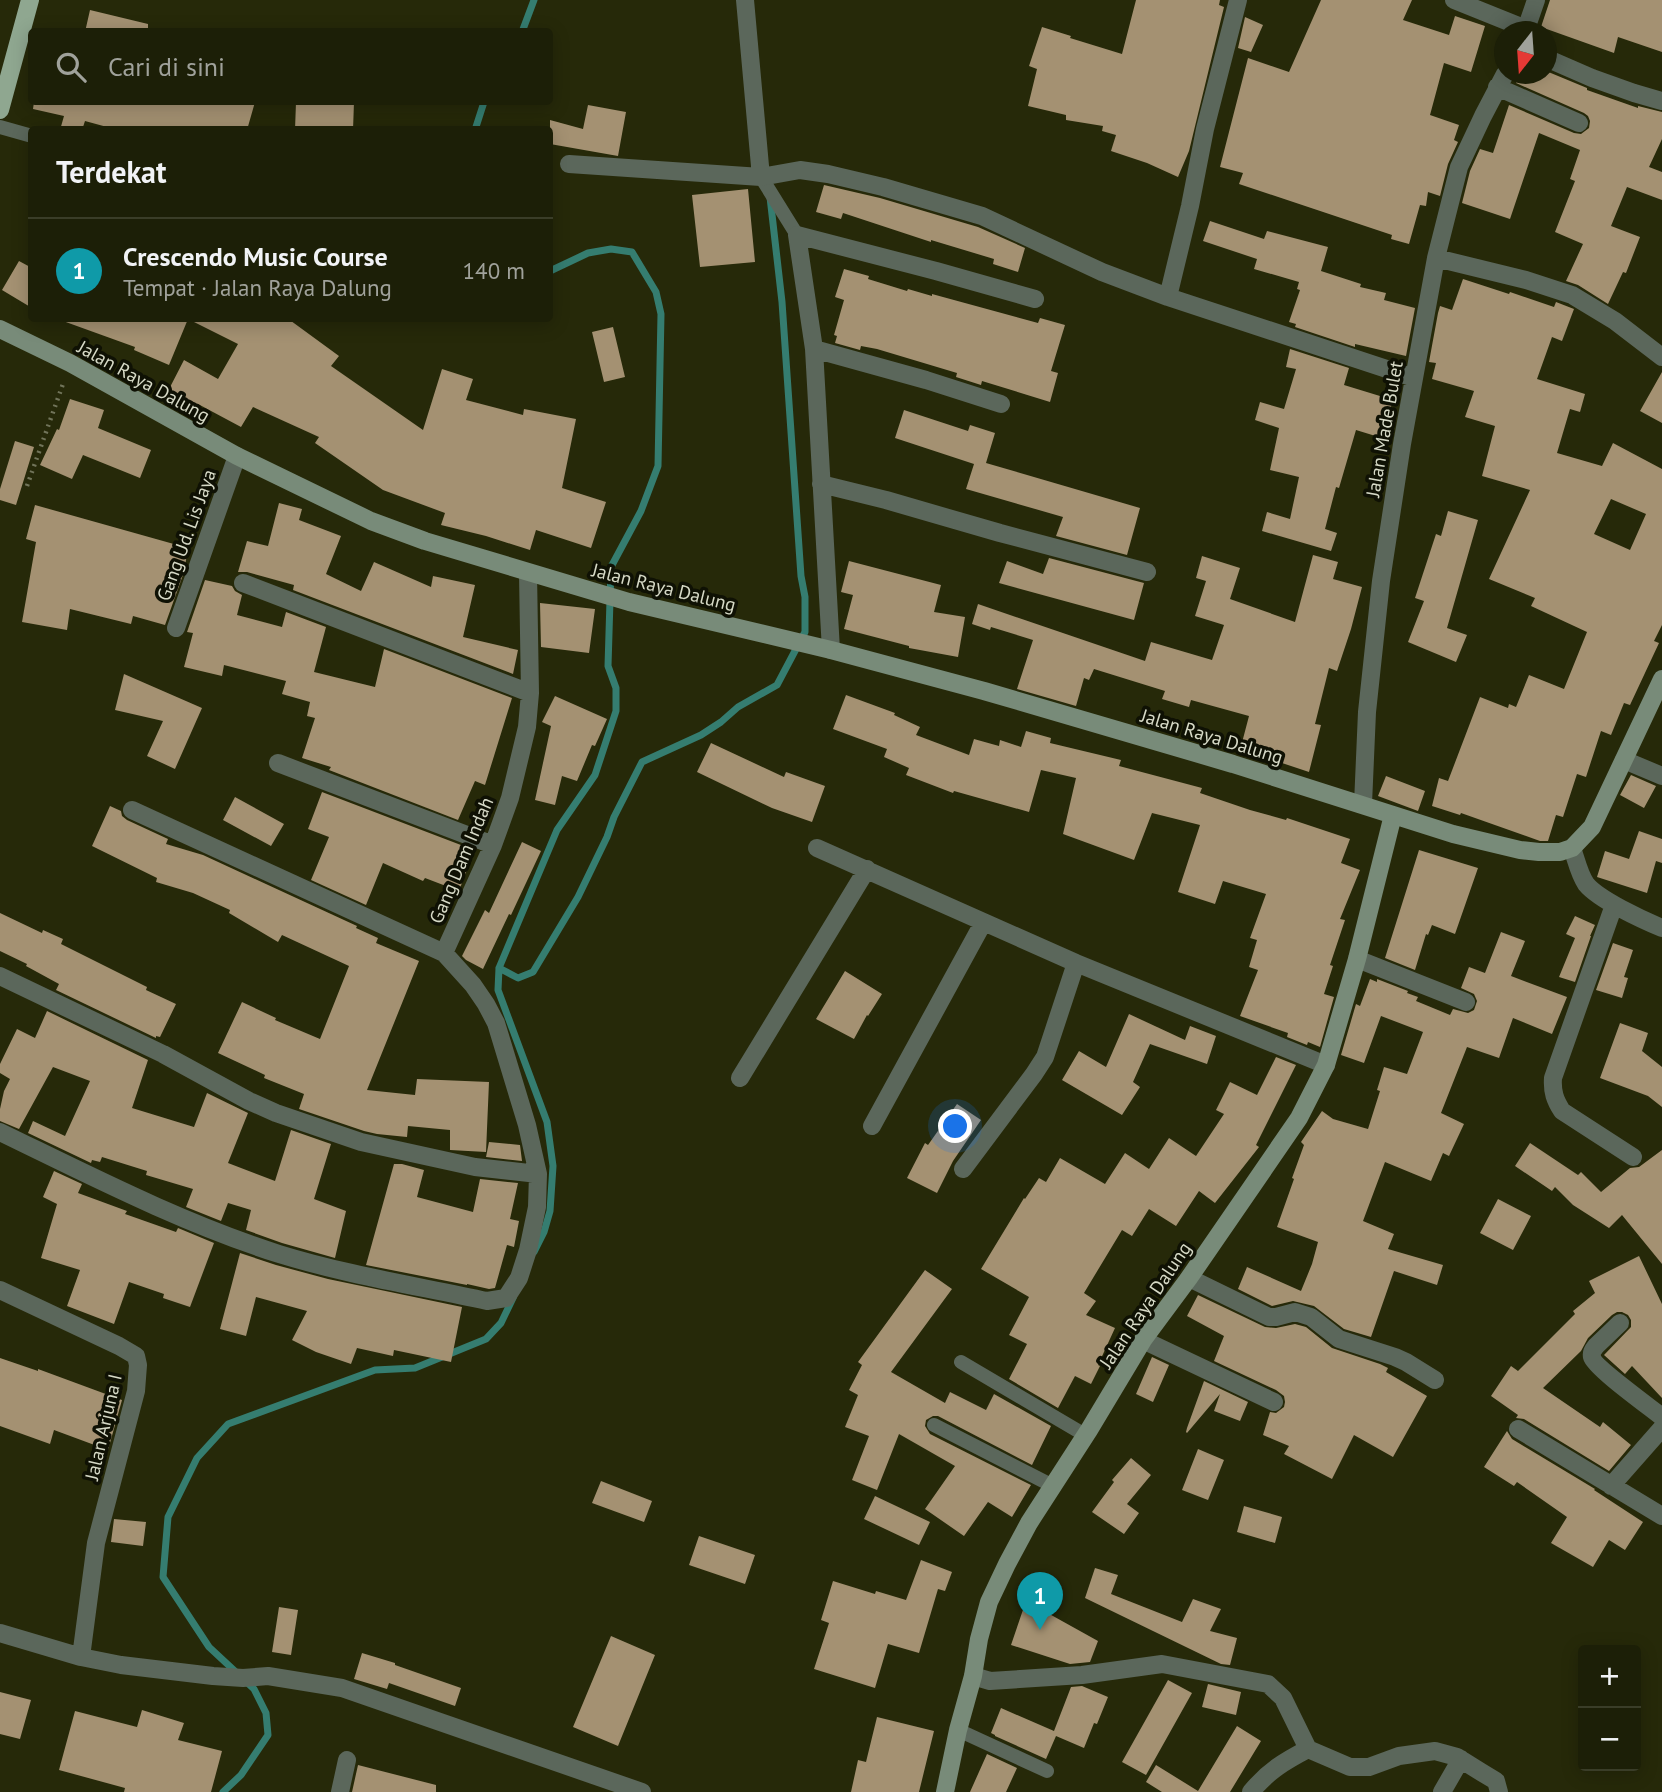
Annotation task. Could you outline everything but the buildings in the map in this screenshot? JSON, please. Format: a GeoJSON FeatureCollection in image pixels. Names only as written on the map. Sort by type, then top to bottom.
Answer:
{"type":"FeatureCollection","features":[{"type":"Feature","properties":{"kind":"main road"},"geometry":{"type":"LineString","coordinates":[[0,110],[30,0]]}},
{"type":"Feature","properties":{"kind":"street"},"geometry":{"type":"LineString","coordinates":[[745,0],[761,177]]}},
{"type":"Feature","properties":{"kind":"street"},"geometry":{"type":"LineString","coordinates":[[1168,297],[1205,129],[1238,0]]}},
{"type":"Feature","properties":{"kind":"street"},"geometry":{"type":"LineString","coordinates":[[1454,0],[1504,21]]}},
{"type":"Feature","properties":{"kind":"street"},"geometry":{"type":"LineString","coordinates":[[1529,21],[1536,0]]}},
{"type":"Feature","properties":{"kind":"street"},"geometry":{"type":"LineString","coordinates":[[1557,63],[1634,93],[1662,100]]}},
{"type":"Feature","properties":{"kind":"street","name":"Jalan Made Bulet"},"geometry":{"type":"LineString","coordinates":[[1363,804],[1367,712],[1381,581],[1436,258],[1459,167],[1499,84]]}},
{"type":"Feature","properties":{"kind":"street"},"geometry":{"type":"LineString","coordinates":[[1508,84],[1579,123]]}},
{"type":"Feature","properties":{"kind":"street"},"geometry":{"type":"LineString","coordinates":[[569,164],[761,177],[800,170],[883,187],[982,216],[1102,272],[1168,297],[1414,378]]}},
{"type":"Feature","properties":{"kind":"street"},"geometry":{"type":"LineString","coordinates":[[831,650],[814,349],[797,235],[1035,299]]}},
{"type":"Feature","properties":{"kind":"street"},"geometry":{"type":"LineString","coordinates":[[1436,258],[1526,280],[1572,295],[1615,321],[1662,357]]}},
{"type":"Feature","properties":{"kind":"street","name":"Jalan Raya Dalung"},"geometry":{"type":"LineString","coordinates":[[0,328],[70,363],[237,456],[371,520],[425,541],[629,602],[831,650],[1106,727],[1394,815],[1326,1065],[1299,1118],[1143,1340],[1029,1523],[989,1602],[945,1792]]}},
{"type":"Feature","properties":{"kind":"street"},"geometry":{"type":"LineString","coordinates":[[814,349],[1002,404]]}},
{"type":"Feature","properties":{"kind":"street","name":"Gang Ud. Lis Jaya"},"geometry":{"type":"LineString","coordinates":[[176,628],[237,456]]}},
{"type":"Feature","properties":{"kind":"street"},"geometry":{"type":"LineString","coordinates":[[821,484],[1147,572]]}},
{"type":"Feature","properties":{"kind":"street","name":"Gang Dam Indah"},"geometry":{"type":"LineString","coordinates":[[444,953],[493,845],[510,798],[527,727],[530,693],[528,573]]}},
{"type":"Feature","properties":{"kind":"street"},"geometry":{"type":"LineString","coordinates":[[243,583],[530,693]]}},
{"type":"Feature","properties":{"kind":"street"},"geometry":{"type":"LineString","coordinates":[[1394,815],[1453,834],[1520,850],[1550,853],[1572,848],[1592,827],[1662,679]]}},
{"type":"Feature","properties":{"kind":"street"},"geometry":{"type":"LineString","coordinates":[[1624,760],[1662,776]]}},
{"type":"Feature","properties":{"kind":"street"},"geometry":{"type":"LineString","coordinates":[[278,763],[493,845]]}},
{"type":"Feature","properties":{"kind":"street"},"geometry":{"type":"LineString","coordinates":[[0,1132],[155,1206],[281,1254],[487,1301],[506,1298],[519,1278],[535,1222],[539,1192],[538,1174],[527,1125],[496,1023],[473,985],[444,953],[132,810]]}},
{"type":"Feature","properties":{"kind":"street"},"geometry":{"type":"LineString","coordinates":[[817,848],[1076,963],[1326,1065]]}},
{"type":"Feature","properties":{"kind":"street"},"geometry":{"type":"LineString","coordinates":[[1572,848],[1586,883],[1614,905],[1662,928]]}},
{"type":"Feature","properties":{"kind":"street"},"geometry":{"type":"LineString","coordinates":[[740,1078],[867,869]]}},
{"type":"Feature","properties":{"kind":"street"},"geometry":{"type":"LineString","coordinates":[[1614,905],[1553,1078],[1553,1090],[1555,1100],[1562,1111],[1633,1157]]}},
{"type":"Feature","properties":{"kind":"street"},"geometry":{"type":"LineString","coordinates":[[872,1126],[983,923]]}},
{"type":"Feature","properties":{"kind":"street"},"geometry":{"type":"LineString","coordinates":[[1357,959],[1466,1002]]}},
{"type":"Feature","properties":{"kind":"street"},"geometry":{"type":"LineString","coordinates":[[963,1169],[1045,1057],[1076,963]]}},
{"type":"Feature","properties":{"kind":"street"},"geometry":{"type":"LineString","coordinates":[[0,976],[276,1112],[361,1142],[475,1167],[538,1174]]}},
{"type":"Feature","properties":{"kind":"street"},"geometry":{"type":"LineString","coordinates":[[1189,1278],[1269,1317],[1295,1312],[1311,1317],[1339,1339],[1395,1357],[1435,1380]]}},
{"type":"Feature","properties":{"kind":"street","name":"Jalan Arjuna I"},"geometry":{"type":"LineString","coordinates":[[0,1290],[119,1346],[136,1356],[138,1365],[136,1391],[96,1543],[81,1657]]}},
{"type":"Feature","properties":{"kind":"street"},"geometry":{"type":"LineString","coordinates":[[1620,1323],[1596,1346],[1592,1357],[1662,1417]]}},
{"type":"Feature","properties":{"kind":"street"},"geometry":{"type":"LineString","coordinates":[[1143,1340],[1274,1402]]}},
{"type":"Feature","properties":{"kind":"street"},"geometry":{"type":"LineString","coordinates":[[1611,1486],[1662,1428]]}},
{"type":"Feature","properties":{"kind":"street"},"geometry":{"type":"LineString","coordinates":[[1518,1429],[1662,1516]]}},
{"type":"Feature","properties":{"kind":"street"},"geometry":{"type":"LineString","coordinates":[[0,1633],[81,1657],[121,1665],[173,1673],[243,1678],[268,1676],[342,1688],[642,1792]]}},
{"type":"Feature","properties":{"kind":"street"},"geometry":{"type":"LineString","coordinates":[[973,1676],[990,1681],[1082,1675],[1162,1664],[1268,1684],[1283,1698],[1308,1749],[1350,1767],[1369,1767],[1399,1756],[1435,1751],[1461,1759],[1496,1781],[1499,1792]]}},
{"type":"Feature","properties":{"kind":"street"},"geometry":{"type":"LineString","coordinates":[[1251,1792],[1262,1778],[1283,1762],[1308,1749]]}},
{"type":"Feature","properties":{"kind":"street"},"geometry":{"type":"LineString","coordinates":[[1442,1792],[1461,1759]]}},
{"type":"Feature","properties":{"kind":"street"},"geometry":{"type":"LineString","coordinates":[[340,1792],[347,1760]]}},
{"type":"Feature","properties":{"kind":"lane"},"geometry":{"type":"LineString","coordinates":[[0,127],[28,135]]}},
{"type":"Feature","properties":{"kind":"lane"},"geometry":{"type":"LineString","coordinates":[[761,177],[797,235]]}},
{"type":"Feature","properties":{"kind":"lane"},"geometry":{"type":"LineString","coordinates":[[961,1362],[1085,1436]]}},
{"type":"Feature","properties":{"kind":"lane"},"geometry":{"type":"LineString","coordinates":[[934,1425],[1053,1486]]}},
{"type":"Feature","properties":{"kind":"lane"},"geometry":{"type":"LineString","coordinates":[[958,1730],[1047,1771]]}},
{"type":"Feature","properties":{"kind":"path"},"geometry":{"type":"LineString","coordinates":[[27,486],[70,363]]}},
{"type":"Feature","properties":{"kind":"waterway"},"geometry":{"type":"LineString","coordinates":[[524,28],[534,0]]}},
{"type":"Feature","properties":{"kind":"waterway"},"geometry":{"type":"LineString","coordinates":[[476,126],[483,105]]}},
{"type":"Feature","properties":{"kind":"waterway"},"geometry":{"type":"LineString","coordinates":[[499,968],[518,978],[533,972],[578,897],[642,762],[701,735],[738,707],[777,685],[805,632],[805,597],[801,576],[782,302],[770,197]]}},
{"type":"Feature","properties":{"kind":"waterway"},"geometry":{"type":"LineString","coordinates":[[534,1252],[550,1211],[553,1166],[547,1122],[498,990],[499,968],[557,830],[595,775],[616,711],[616,688],[608,666],[611,567],[641,511],[658,466],[661,314],[656,292],[632,252],[611,249],[588,253],[553,270]]}},
{"type":"Feature","properties":{"kind":"waterway"},"geometry":{"type":"LineString","coordinates":[[223,1792],[241,1775],[268,1735],[266,1713],[254,1689],[209,1647],[163,1577],[168,1517],[197,1458],[228,1424],[375,1370],[415,1368],[486,1339],[501,1323],[513,1298]]}},
{"type":"Feature","properties":{"kind":"place","name":"Crescendo Music Course"},"geometry":{"type":"Point","coordinates":[1040,1630]}}]}
